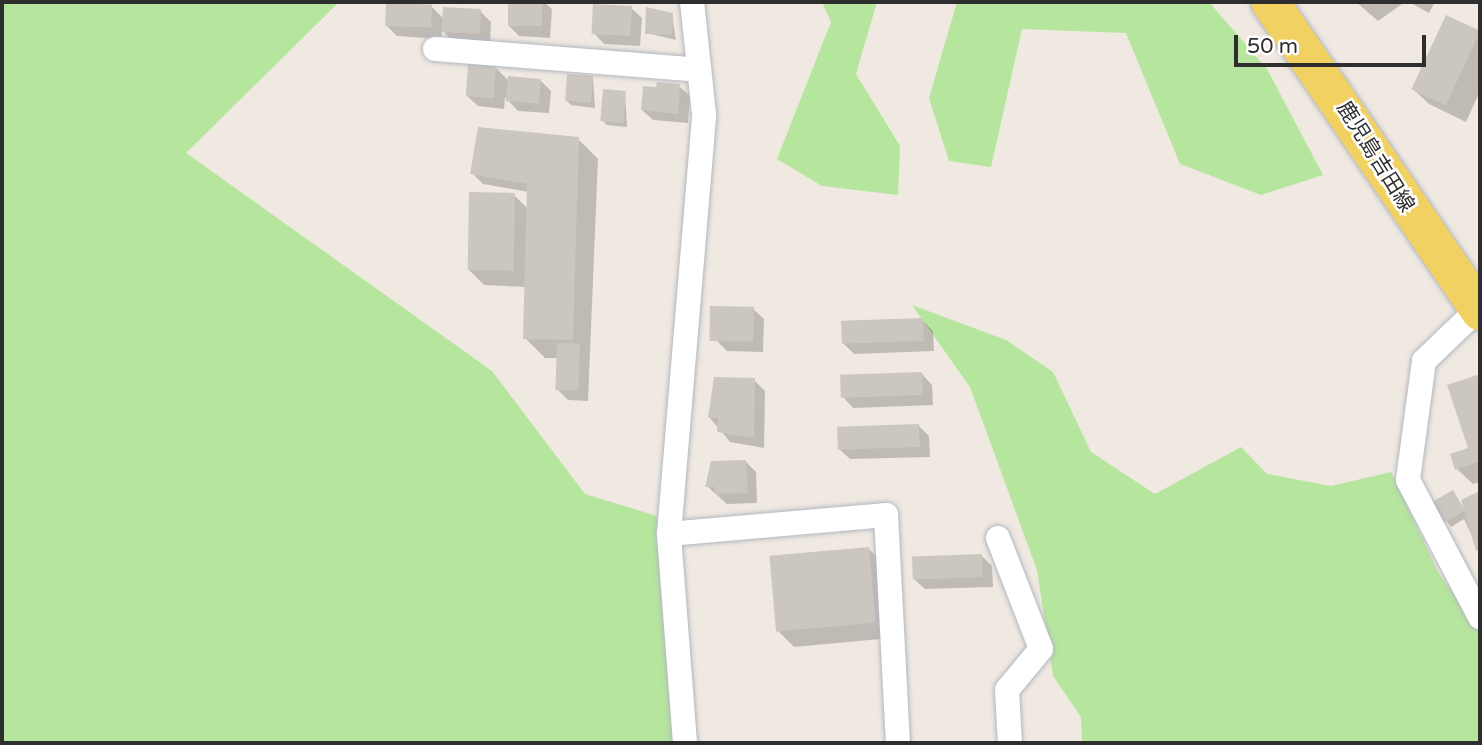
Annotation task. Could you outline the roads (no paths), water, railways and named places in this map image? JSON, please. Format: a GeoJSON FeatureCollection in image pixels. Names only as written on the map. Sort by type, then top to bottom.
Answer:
{"type":"FeatureCollection","features":[{"type":"Feature","properties":{"kind":"main road","name":"鹿児島吉田線"},"geometry":{"type":"LineString","coordinates":[[1270,2],[1479,310]]}},
{"type":"Feature","properties":{"kind":"street"},"geometry":{"type":"LineString","coordinates":[[685,743],[668,534],[704,114],[692,2]]}},
{"type":"Feature","properties":{"kind":"street"},"geometry":{"type":"LineString","coordinates":[[435,49],[698,70]]}},
{"type":"Feature","properties":{"kind":"street"},"geometry":{"type":"LineString","coordinates":[[1479,310],[1424,361],[1408,480],[1480,617]]}},
{"type":"Feature","properties":{"kind":"street"},"geometry":{"type":"LineString","coordinates":[[668,534],[886,515],[898,743]]}},
{"type":"Feature","properties":{"kind":"street"},"geometry":{"type":"LineString","coordinates":[[998,538],[1041,649],[1007,690],[1010,743]]}}]}
